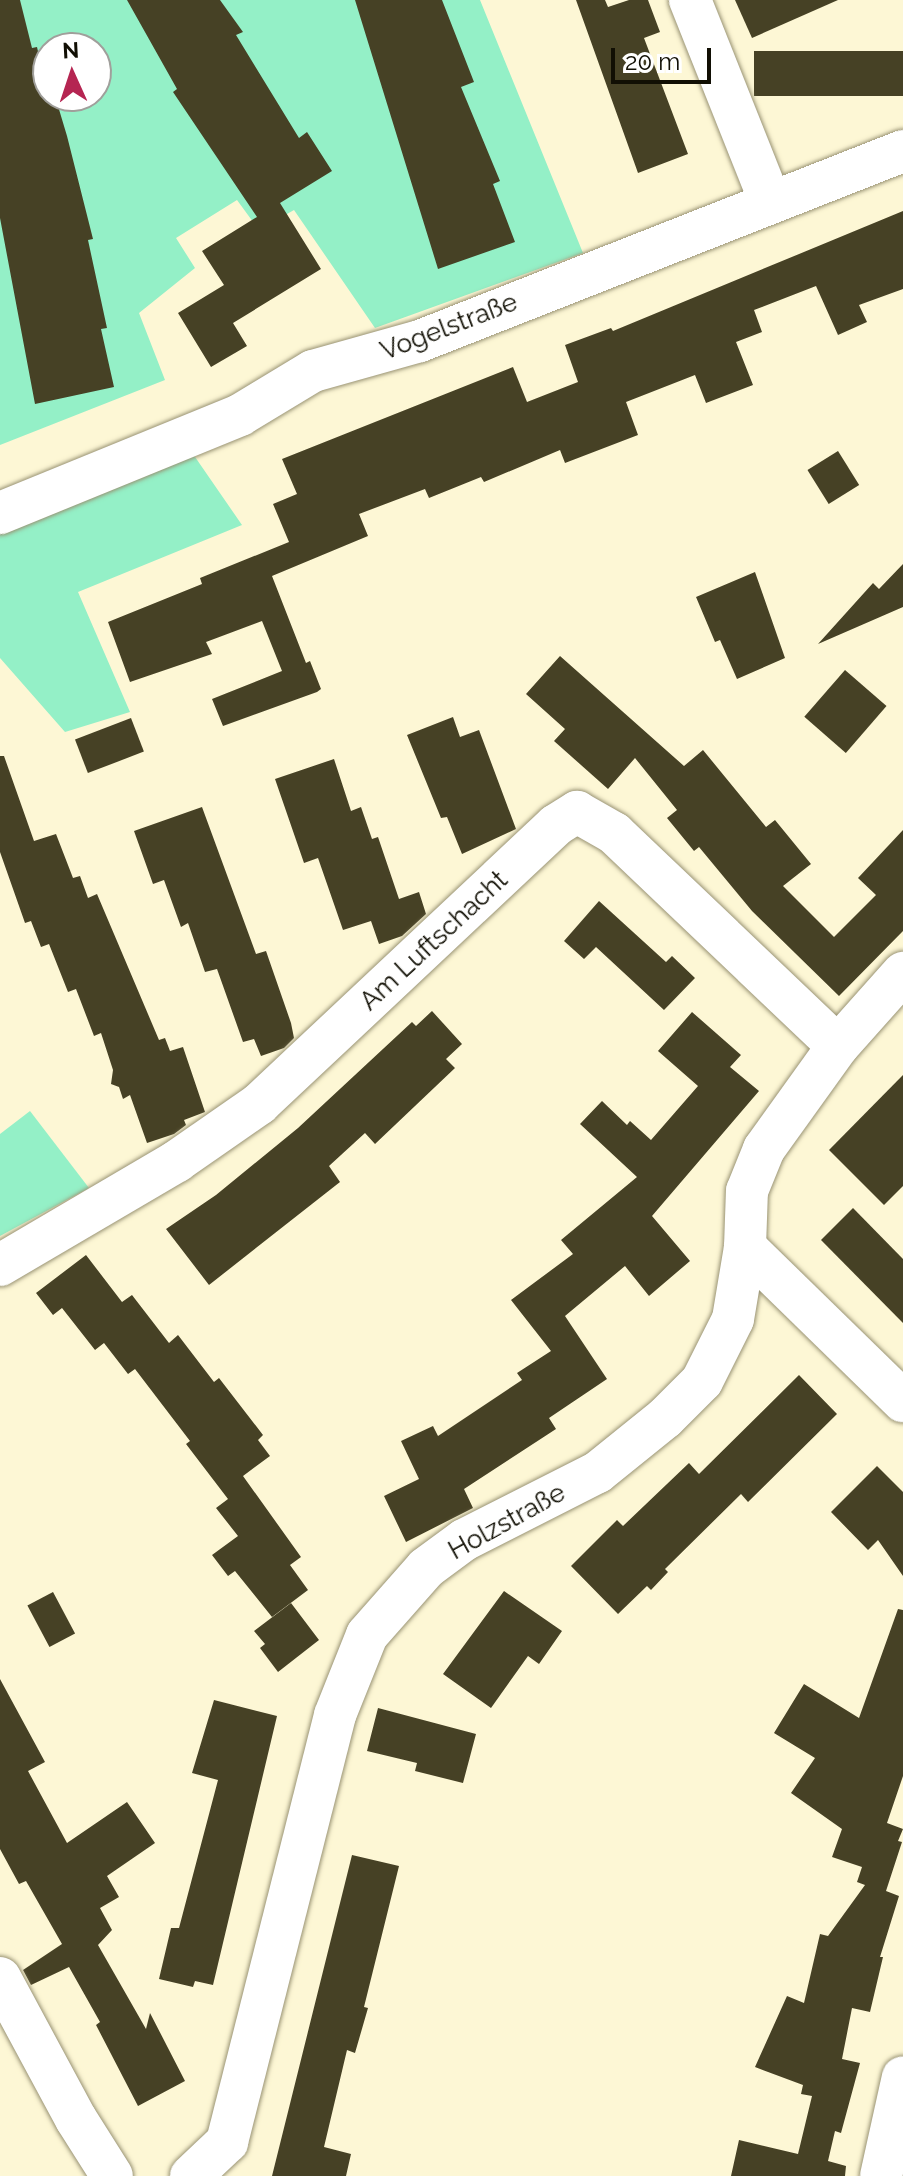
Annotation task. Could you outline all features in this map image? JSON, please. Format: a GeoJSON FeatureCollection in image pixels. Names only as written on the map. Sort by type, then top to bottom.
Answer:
{"type":"FeatureCollection","features":[{"type":"Feature","properties":{"kind":"street"},"geometry":{"type":"LineString","coordinates":[[690,0],[770,201]]}},
{"type":"Feature","properties":{"kind":"street","name":"Vogelstraße"},"geometry":{"type":"LineString","coordinates":[[0,513],[240,415],[313,371],[420,341],[903,151]]}},
{"type":"Feature","properties":{"kind":"street","name":"Am Luftschacht"},"geometry":{"type":"LineString","coordinates":[[0,1265],[177,1161],[259,1104],[556,825],[577,812],[614,833],[838,1046]]}},
{"type":"Feature","properties":{"kind":"street","name":"Holzstraße"},"geometry":{"type":"LineString","coordinates":[[191,2176],[227,2142],[335,1715],[367,1635],[394,1600],[464,1540],[598,1472],[665,1418],[702,1381],[733,1319],[745,1247],[747,1191],[764,1149],[838,1046],[903,973]]}},
{"type":"Feature","properties":{"kind":"street"},"geometry":{"type":"LineString","coordinates":[[745,1247],[903,1401]]}},
{"type":"Feature","properties":{"kind":"street"},"geometry":{"type":"LineString","coordinates":[[0,1978],[76,2119],[112,2176]]}},
{"type":"Feature","properties":{"kind":"street"},"geometry":{"type":"LineString","coordinates":[[881,2176],[903,2077]]}},
{"type":"Feature","properties":{"kind":"green space"},"geometry":{"type":"Polygon","coordinates":[[[0,0],[480,0],[583,253],[375,328],[294,210],[259,230],[237,200],[176,238],[195,268],[139,313],[165,380],[0,445],[0,0]]]}},
{"type":"Feature","properties":{"kind":"green space"},"geometry":{"type":"Polygon","coordinates":[[[193,454],[242,525],[78,592],[130,712],[65,732],[0,658],[0,523],[193,454]]]}},
{"type":"Feature","properties":{"kind":"green space"},"geometry":{"type":"Polygon","coordinates":[[[30,1111],[89,1188],[0,1236],[0,1134],[30,1111]]]}},
{"type":"Feature","properties":{"kind":"building"},"geometry":{"type":"Polygon","coordinates":[[[0,0],[20,0],[32,48],[32,112],[60,112],[67,136],[93,239],[88,240],[107,328],[101,329],[114,387],[35,404],[0,218],[0,0]]]}},
{"type":"Feature","properties":{"kind":"building"},"geometry":{"type":"Polygon","coordinates":[[[127,0],[220,0],[243,32],[236,35],[299,138],[307,132],[332,171],[280,203],[321,269],[233,323],[247,346],[211,367],[178,313],[224,285],[202,251],[257,217],[173,92],[177,89],[127,0]]]}},
{"type":"Feature","properties":{"kind":"building"},"geometry":{"type":"Polygon","coordinates":[[[355,0],[442,0],[474,82],[461,87],[500,181],[493,184],[515,242],[438,269],[355,0]]]}},
{"type":"Feature","properties":{"kind":"building"},"geometry":{"type":"Polygon","coordinates":[[[576,0],[605,0],[608,7],[629,0],[648,0],[660,32],[644,38],[688,154],[638,173],[576,0]]]}},
{"type":"Feature","properties":{"kind":"building"},"geometry":{"type":"Polygon","coordinates":[[[735,0],[838,0],[752,38],[735,0]]]}},
{"type":"Feature","properties":{"kind":"building"},"geometry":{"type":"Polygon","coordinates":[[[754,51],[903,51],[903,96],[754,96],[754,51]]]}},
{"type":"Feature","properties":{"kind":"building"},"geometry":{"type":"Polygon","coordinates":[[[903,211],[903,289],[859,305],[867,322],[838,335],[816,286],[754,310],[762,332],[736,342],[753,385],[706,403],[695,375],[626,402],[638,435],[565,463],[560,450],[484,482],[481,477],[429,498],[425,489],[359,514],[368,536],[272,576],[306,663],[310,661],[321,689],[317,692],[223,726],[212,699],[282,671],[262,621],[206,642],[212,654],[130,682],[108,622],[202,584],[200,578],[289,542],[273,504],[297,494],[282,459],[513,367],[527,402],[578,382],[565,345],[611,328],[613,331],[903,211]]]}},
{"type":"Feature","properties":{"kind":"building"},"geometry":{"type":"Polygon","coordinates":[[[838,451],[859,485],[829,504],[807,470],[838,451]]]}},
{"type":"Feature","properties":{"kind":"building"},"geometry":{"type":"Polygon","coordinates":[[[903,564],[903,607],[818,644],[873,583],[879,589],[903,564]]]}},
{"type":"Feature","properties":{"kind":"building"},"geometry":{"type":"Polygon","coordinates":[[[755,572],[785,658],[737,679],[720,640],[715,642],[696,597],[755,572]]]}},
{"type":"Feature","properties":{"kind":"building"},"geometry":{"type":"Polygon","coordinates":[[[560,656],[684,766],[703,750],[766,827],[775,820],[811,864],[783,886],[834,937],[876,895],[858,878],[903,830],[903,931],[839,996],[752,911],[699,847],[694,851],[667,818],[677,810],[635,758],[608,789],[554,741],[565,729],[526,694],[560,656]]]}},
{"type":"Feature","properties":{"kind":"building"},"geometry":{"type":"Polygon","coordinates":[[[845,670],[887,706],[846,753],[804,717],[845,670]]]}},
{"type":"Feature","properties":{"kind":"building"},"geometry":{"type":"Polygon","coordinates":[[[453,717],[460,737],[479,730],[516,829],[462,854],[447,817],[441,818],[407,735],[453,717]]]}},
{"type":"Feature","properties":{"kind":"building"},"geometry":{"type":"Polygon","coordinates":[[[131,718],[144,752],[88,773],[75,740],[131,718]]]}},
{"type":"Feature","properties":{"kind":"building"},"geometry":{"type":"Polygon","coordinates":[[[0,756],[4,756],[34,841],[56,834],[73,878],[80,876],[88,898],[97,894],[159,1040],[165,1038],[170,1051],[183,1047],[205,1112],[184,1120],[186,1125],[174,1134],[147,1143],[130,1095],[123,1099],[119,1087],[111,1084],[113,1070],[101,1033],[94,1036],[76,989],[68,992],[49,944],[41,947],[31,921],[25,923],[0,852],[0,756]]]}},
{"type":"Feature","properties":{"kind":"building"},"geometry":{"type":"Polygon","coordinates":[[[334,759],[351,811],[361,807],[372,839],[378,837],[399,899],[419,892],[426,914],[402,936],[379,944],[371,921],[343,930],[318,858],[304,863],[275,779],[334,759]]]}},
{"type":"Feature","properties":{"kind":"building"},"geometry":{"type":"Polygon","coordinates":[[[202,807],[256,954],[266,951],[291,1023],[294,1038],[284,1048],[261,1056],[254,1039],[243,1042],[217,969],[205,972],[188,923],[181,927],[164,880],[153,884],[134,831],[202,807]]]}},
{"type":"Feature","properties":{"kind":"building"},"geometry":{"type":"Polygon","coordinates":[[[599,901],[666,962],[672,956],[695,978],[664,1010],[596,947],[584,959],[564,941],[599,901]]]}},
{"type":"Feature","properties":{"kind":"building"},"geometry":{"type":"Polygon","coordinates":[[[432,1011],[462,1044],[446,1059],[455,1068],[375,1144],[365,1133],[329,1166],[340,1182],[209,1285],[166,1229],[216,1195],[298,1128],[412,1022],[416,1026],[432,1011]]]}},
{"type":"Feature","properties":{"kind":"building"},"geometry":{"type":"Polygon","coordinates":[[[692,1012],[741,1055],[730,1067],[759,1091],[652,1216],[690,1261],[649,1296],[625,1266],[565,1316],[607,1379],[549,1418],[556,1429],[464,1489],[473,1508],[406,1542],[384,1496],[419,1479],[401,1441],[433,1426],[438,1436],[522,1380],[517,1373],[551,1351],[511,1300],[573,1254],[561,1240],[637,1177],[580,1124],[602,1101],[627,1125],[630,1121],[651,1140],[698,1086],[658,1051],[692,1012]]]}},
{"type":"Feature","properties":{"kind":"building"},"geometry":{"type":"Polygon","coordinates":[[[903,1075],[903,1186],[884,1205],[829,1150],[903,1075]]]}},
{"type":"Feature","properties":{"kind":"building"},"geometry":{"type":"Polygon","coordinates":[[[853,1208],[903,1259],[903,1323],[821,1240],[853,1208]]]}},
{"type":"Feature","properties":{"kind":"building"},"geometry":{"type":"Polygon","coordinates":[[[86,1255],[122,1302],[132,1295],[169,1343],[178,1335],[214,1382],[219,1378],[263,1435],[258,1440],[270,1456],[243,1476],[301,1557],[290,1565],[308,1590],[272,1617],[235,1571],[228,1576],[212,1555],[238,1536],[216,1508],[228,1499],[186,1444],[190,1441],[135,1369],[128,1374],[104,1343],[95,1350],[62,1308],[53,1315],[36,1293],[86,1255]]]}},
{"type":"Feature","properties":{"kind":"building"},"geometry":{"type":"Polygon","coordinates":[[[799,1375],[837,1414],[748,1502],[741,1494],[665,1569],[668,1572],[651,1590],[647,1586],[618,1614],[571,1566],[617,1520],[623,1526],[689,1463],[699,1474],[799,1375]]]}},
{"type":"Feature","properties":{"kind":"building"},"geometry":{"type":"Polygon","coordinates":[[[877,1466],[903,1492],[903,1576],[878,1540],[868,1550],[831,1512],[877,1466]]]}},
{"type":"Feature","properties":{"kind":"building"},"geometry":{"type":"Polygon","coordinates":[[[504,1591],[562,1631],[539,1664],[528,1656],[491,1708],[443,1674],[504,1591]]]}},
{"type":"Feature","properties":{"kind":"building"},"geometry":{"type":"Polygon","coordinates":[[[53,1592],[75,1633],[49,1647],[27,1606],[53,1592]]]}},
{"type":"Feature","properties":{"kind":"building"},"geometry":{"type":"Polygon","coordinates":[[[291,1603],[319,1640],[278,1672],[260,1648],[265,1644],[254,1631],[291,1603]]]}},
{"type":"Feature","properties":{"kind":"building"},"geometry":{"type":"Polygon","coordinates":[[[898,1609],[903,1610],[903,1776],[887,1823],[903,1829],[898,1841],[902,1842],[886,1891],[899,1896],[880,1957],[883,1957],[870,2012],[852,2008],[842,2059],[860,2063],[841,2133],[835,2131],[828,2161],[846,2166],[845,2176],[731,2176],[739,2140],[798,2154],[812,2096],[801,2094],[803,2085],[755,2067],[787,1996],[804,2003],[820,1934],[828,1936],[865,1885],[857,1882],[862,1867],[832,1857],[842,1829],[791,1793],[815,1758],[774,1733],[804,1684],[859,1718],[898,1609]]]}},
{"type":"Feature","properties":{"kind":"building"},"geometry":{"type":"Polygon","coordinates":[[[0,1679],[45,1762],[28,1771],[67,1843],[127,1802],[155,1843],[107,1876],[119,1897],[100,1908],[112,1930],[98,1945],[146,2029],[150,2013],[185,2081],[138,2106],[96,2025],[100,2022],[69,1967],[31,1985],[23,1970],[62,1944],[26,1881],[19,1884],[0,1849],[0,1679]]]}},
{"type":"Feature","properties":{"kind":"building"},"geometry":{"type":"Polygon","coordinates":[[[214,1700],[277,1716],[213,1985],[195,1981],[193,1987],[159,1979],[171,1928],[179,1928],[218,1780],[192,1773],[214,1700]]]}},
{"type":"Feature","properties":{"kind":"building"},"geometry":{"type":"Polygon","coordinates":[[[378,1708],[476,1734],[463,1783],[415,1771],[417,1763],[367,1751],[378,1708]]]}},
{"type":"Feature","properties":{"kind":"building"},"geometry":{"type":"Polygon","coordinates":[[[352,1855],[399,1866],[364,2007],[368,2008],[355,2053],[347,2050],[324,2147],[351,2154],[346,2176],[272,2176],[352,1855]]]}}]}
